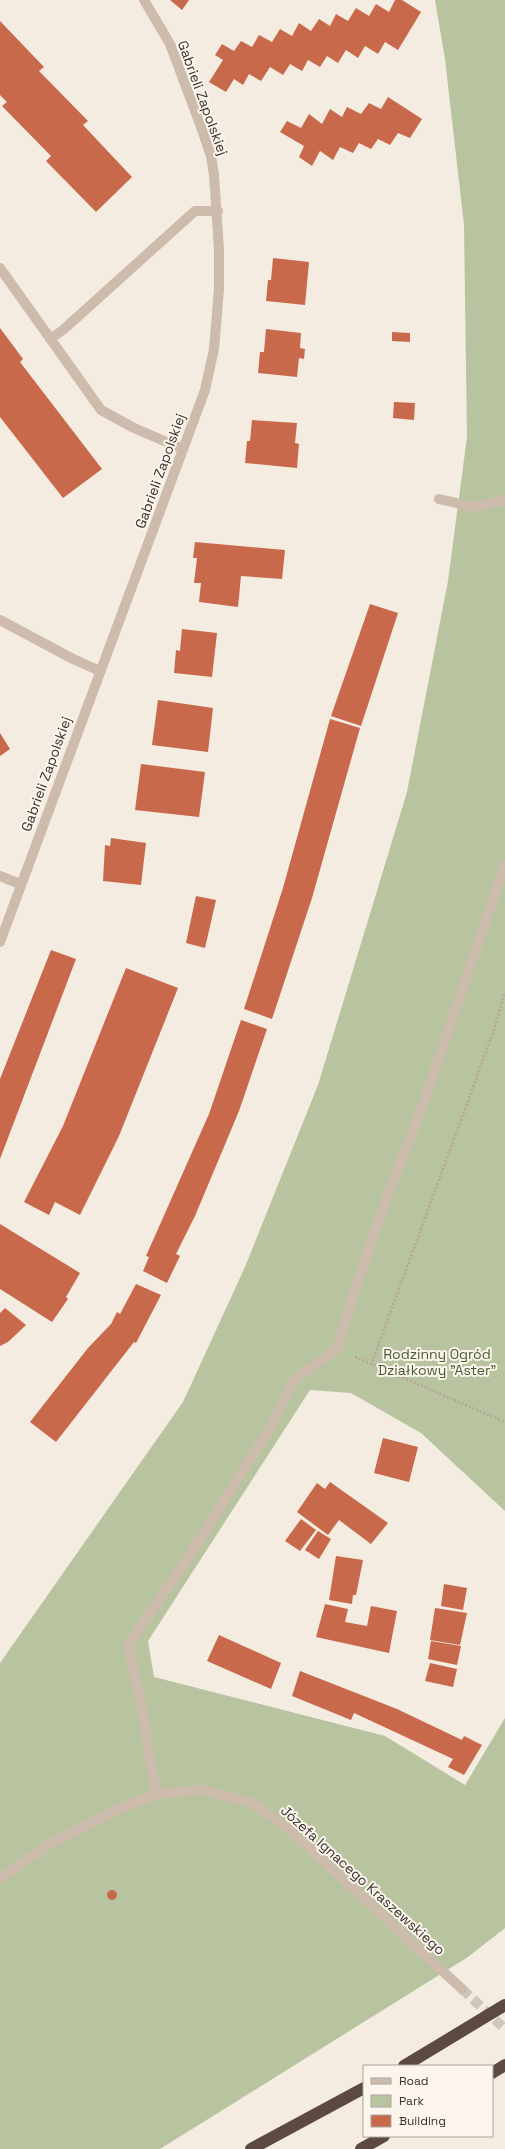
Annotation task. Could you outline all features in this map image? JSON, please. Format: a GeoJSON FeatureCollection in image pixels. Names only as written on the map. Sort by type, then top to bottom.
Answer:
{"type":"FeatureCollection","features":[{"type":"Feature","properties":{"kind":"highway"},"geometry":{"type":"LineString","coordinates":[[406,2065],[505,2005]]}},
{"type":"Feature","properties":{"kind":"highway"},"geometry":{"type":"LineString","coordinates":[[493,2072],[505,2065]]}},
{"type":"Feature","properties":{"kind":"highway"},"geometry":{"type":"LineString","coordinates":[[251,2149],[363,2089]]}},
{"type":"Feature","properties":{"kind":"highway"},"geometry":{"type":"LineString","coordinates":[[361,2149],[382,2137]]}},
{"type":"Feature","properties":{"kind":"street","name":"Gabrieli Zapolskiej"},"geometry":{"type":"LineString","coordinates":[[0,942],[20,884],[205,390],[214,349],[219,289],[218,211],[211,156],[170,44],[144,0]]}},
{"type":"Feature","properties":{"kind":"street"},"geometry":{"type":"LineString","coordinates":[[50,339],[64,330],[195,211],[218,211]]}},
{"type":"Feature","properties":{"kind":"street"},"geometry":{"type":"LineString","coordinates":[[0,268],[101,410],[134,428],[183,449]]}},
{"type":"Feature","properties":{"kind":"street"},"geometry":{"type":"LineString","coordinates":[[439,499],[474,507],[505,500]]}},
{"type":"Feature","properties":{"kind":"street"},"geometry":{"type":"LineString","coordinates":[[0,620],[73,659],[100,671]]}},
{"type":"Feature","properties":{"kind":"street"},"geometry":{"type":"LineString","coordinates":[[156,1794],[141,1704],[128,1645],[185,1562],[269,1430],[294,1380],[337,1349],[355,1289],[387,1197],[423,1105],[505,864]]}},
{"type":"Feature","properties":{"kind":"street"},"geometry":{"type":"LineString","coordinates":[[0,876],[20,884]]}},
{"type":"Feature","properties":{"kind":"street","name":"Józefa Ignacego Kraszewskiego"},"geometry":{"type":"LineString","coordinates":[[0,1878],[50,1844],[114,1811],[156,1794],[203,1790],[252,1803],[289,1829],[462,1989]]}},
{"type":"Feature","properties":{"kind":"path"},"geometry":{"type":"LineString","coordinates":[[370,1365],[493,1033],[505,992]]}},
{"type":"Feature","properties":{"kind":"path"},"geometry":{"type":"LineString","coordinates":[[337,1349],[370,1365],[505,1422]]}},
{"type":"Feature","properties":{"kind":"green space","name":"Rodzinny Ogród Działkowy \"Aster\""},"geometry":{"type":"Polygon","coordinates":[[[435,0],[505,0],[505,1511],[421,1433],[351,1393],[310,1390],[148,1641],[154,1677],[385,1736],[465,1785],[505,1718],[505,1928],[468,1957],[160,2149],[0,2149],[0,1663],[183,1402],[245,1267],[318,1085],[407,792],[448,581],[467,437],[464,225],[445,59],[435,0]]]}},
{"type":"Feature","properties":{"kind":"building"},"geometry":{"type":"Polygon","coordinates":[[[170,0],[189,0],[182,10],[170,0]]]}},
{"type":"Feature","properties":{"kind":"building"},"geometry":{"type":"Polygon","coordinates":[[[395,0],[402,0],[421,12],[398,50],[385,42],[378,54],[365,46],[358,58],[346,50],[338,63],[327,56],[320,67],[308,60],[302,71],[290,64],[283,75],[270,67],[261,81],[249,74],[243,85],[234,79],[226,92],[209,82],[223,60],[215,55],[222,44],[234,51],[241,41],[252,47],[259,35],[272,42],[280,29],[292,36],[299,23],[311,31],[319,19],[330,26],[336,14],[348,21],[356,8],[369,16],[376,4],[389,12],[395,0]]]}},
{"type":"Feature","properties":{"kind":"building"},"geometry":{"type":"Polygon","coordinates":[[[0,21],[44,67],[39,71],[88,121],[83,125],[132,177],[96,212],[46,161],[51,156],[2,106],[7,102],[0,95],[0,21]]]}},
{"type":"Feature","properties":{"kind":"building"},"geometry":{"type":"Polygon","coordinates":[[[388,97],[422,119],[410,138],[398,133],[390,145],[378,139],[371,149],[359,143],[353,153],[340,147],[333,160],[320,151],[312,166],[299,157],[304,146],[280,132],[287,121],[301,128],[309,114],[322,124],[330,109],[342,117],[347,107],[361,114],[369,103],[381,109],[388,97]]]}},
{"type":"Feature","properties":{"kind":"building"},"geometry":{"type":"Polygon","coordinates":[[[273,258],[309,262],[305,305],[266,301],[268,280],[271,280],[273,258]]]}},
{"type":"Feature","properties":{"kind":"building"},"geometry":{"type":"Polygon","coordinates":[[[0,328],[23,359],[20,362],[102,469],[63,498],[0,417],[0,328]]]}},
{"type":"Feature","properties":{"kind":"building"},"geometry":{"type":"Polygon","coordinates":[[[266,329],[301,333],[300,348],[305,349],[304,359],[299,358],[297,377],[258,373],[260,352],[264,352],[266,329]]]}},
{"type":"Feature","properties":{"kind":"building"},"geometry":{"type":"Polygon","coordinates":[[[392,332],[410,333],[410,342],[392,341],[392,332]]]}},
{"type":"Feature","properties":{"kind":"building"},"geometry":{"type":"Polygon","coordinates":[[[394,402],[415,403],[414,420],[393,418],[394,402]]]}},
{"type":"Feature","properties":{"kind":"building"},"geometry":{"type":"Polygon","coordinates":[[[252,420],[297,423],[295,443],[299,444],[297,468],[245,463],[247,441],[250,441],[252,420]]]}},
{"type":"Feature","properties":{"kind":"building"},"geometry":{"type":"Polygon","coordinates":[[[195,542],[285,550],[282,579],[241,576],[238,607],[199,602],[201,583],[194,583],[197,558],[193,558],[195,542]]]}},
{"type":"Feature","properties":{"kind":"building"},"geometry":{"type":"Polygon","coordinates":[[[370,604],[398,613],[361,726],[331,716],[370,604]]]}},
{"type":"Feature","properties":{"kind":"building"},"geometry":{"type":"Polygon","coordinates":[[[182,629],[217,633],[212,677],[174,673],[176,650],[180,651],[182,629]]]}},
{"type":"Feature","properties":{"kind":"building"},"geometry":{"type":"Polygon","coordinates":[[[158,700],[213,708],[208,752],[152,745],[158,700]]]}},
{"type":"Feature","properties":{"kind":"building"},"geometry":{"type":"Polygon","coordinates":[[[330,719],[360,728],[312,898],[272,1019],[244,1009],[283,888],[330,719]]]}},
{"type":"Feature","properties":{"kind":"building"},"geometry":{"type":"Polygon","coordinates":[[[0,733],[10,749],[0,756],[0,733]]]}},
{"type":"Feature","properties":{"kind":"building"},"geometry":{"type":"Polygon","coordinates":[[[141,764],[205,772],[199,817],[135,810],[141,764]]]}},
{"type":"Feature","properties":{"kind":"building"},"geometry":{"type":"Polygon","coordinates":[[[111,838],[146,843],[141,885],[103,881],[105,845],[110,846],[111,838]]]}},
{"type":"Feature","properties":{"kind":"building"},"geometry":{"type":"Polygon","coordinates":[[[196,896],[216,900],[205,948],[186,943],[196,896]]]}},
{"type":"Feature","properties":{"kind":"building"},"geometry":{"type":"Polygon","coordinates":[[[51,950],[76,959],[0,1159],[0,1079],[51,950]]]}},
{"type":"Feature","properties":{"kind":"building"},"geometry":{"type":"Polygon","coordinates":[[[126,968],[178,988],[119,1136],[80,1215],[55,1202],[49,1215],[24,1202],[63,1126],[126,968]]]}},
{"type":"Feature","properties":{"kind":"building"},"geometry":{"type":"Polygon","coordinates":[[[241,1020],[267,1029],[239,1111],[195,1216],[176,1254],[180,1256],[167,1283],[143,1271],[149,1257],[146,1256],[209,1114],[241,1020]]]}},
{"type":"Feature","properties":{"kind":"building"},"geometry":{"type":"Polygon","coordinates":[[[0,1224],[80,1273],[66,1297],[68,1299],[52,1322],[0,1289],[0,1224]]]}},
{"type":"Feature","properties":{"kind":"building"},"geometry":{"type":"Polygon","coordinates":[[[136,1284],[161,1295],[136,1343],[134,1342],[56,1442],[30,1422],[88,1348],[111,1324],[117,1312],[120,1314],[136,1284]]]}},
{"type":"Feature","properties":{"kind":"building"},"geometry":{"type":"Polygon","coordinates":[[[5,1308],[26,1325],[8,1342],[0,1346],[0,1313],[5,1308]]]}},
{"type":"Feature","properties":{"kind":"building"},"geometry":{"type":"Polygon","coordinates":[[[383,1438],[418,1447],[409,1482],[374,1473],[383,1438]]]}},
{"type":"Feature","properties":{"kind":"building"},"geometry":{"type":"Polygon","coordinates":[[[330,1482],[388,1523],[371,1544],[339,1520],[328,1535],[297,1512],[317,1483],[325,1489],[330,1482]]]}},
{"type":"Feature","properties":{"kind":"building"},"geometry":{"type":"Polygon","coordinates":[[[301,1519],[316,1530],[300,1551],[285,1541],[301,1519]]]}},
{"type":"Feature","properties":{"kind":"building"},"geometry":{"type":"Polygon","coordinates":[[[318,1531],[331,1539],[319,1559],[305,1550],[318,1531]]]}},
{"type":"Feature","properties":{"kind":"building"},"geometry":{"type":"Polygon","coordinates":[[[336,1556],[363,1560],[356,1595],[353,1595],[352,1604],[329,1600],[336,1556]]]}},
{"type":"Feature","properties":{"kind":"building"},"geometry":{"type":"Polygon","coordinates":[[[444,1584],[467,1588],[463,1610],[441,1606],[444,1584]]]}},
{"type":"Feature","properties":{"kind":"building"},"geometry":{"type":"Polygon","coordinates":[[[325,1604],[348,1609],[345,1622],[367,1626],[371,1606],[397,1611],[389,1653],[316,1637],[325,1604]]]}},
{"type":"Feature","properties":{"kind":"building"},"geometry":{"type":"Polygon","coordinates":[[[435,1608],[467,1613],[460,1645],[430,1640],[435,1608]]]}},
{"type":"Feature","properties":{"kind":"building"},"geometry":{"type":"Polygon","coordinates":[[[219,1635],[281,1663],[271,1689],[207,1661],[219,1635]]]}},
{"type":"Feature","properties":{"kind":"building"},"geometry":{"type":"Polygon","coordinates":[[[431,1641],[461,1646],[457,1665],[428,1659],[431,1641]]]}},
{"type":"Feature","properties":{"kind":"building"},"geometry":{"type":"Polygon","coordinates":[[[430,1663],[457,1669],[453,1687],[425,1681],[430,1663]]]}},
{"type":"Feature","properties":{"kind":"building"},"geometry":{"type":"Polygon","coordinates":[[[300,1671],[397,1709],[462,1740],[464,1736],[482,1745],[464,1775],[448,1767],[453,1759],[354,1713],[351,1720],[292,1696],[300,1671]]]}},
{"type":"Feature","properties":{"kind":"building"},"geometry":{"type":"Polygon","coordinates":[[[110,1890],[114,1890],[116,1891],[116,1899],[110,1900],[107,1897],[107,1893],[110,1890]]]}},
{"type":"Feature","properties":{"kind":"tunnel"},"geometry":{"type":"LineString","coordinates":[[462,1989],[505,2029]]}}]}
